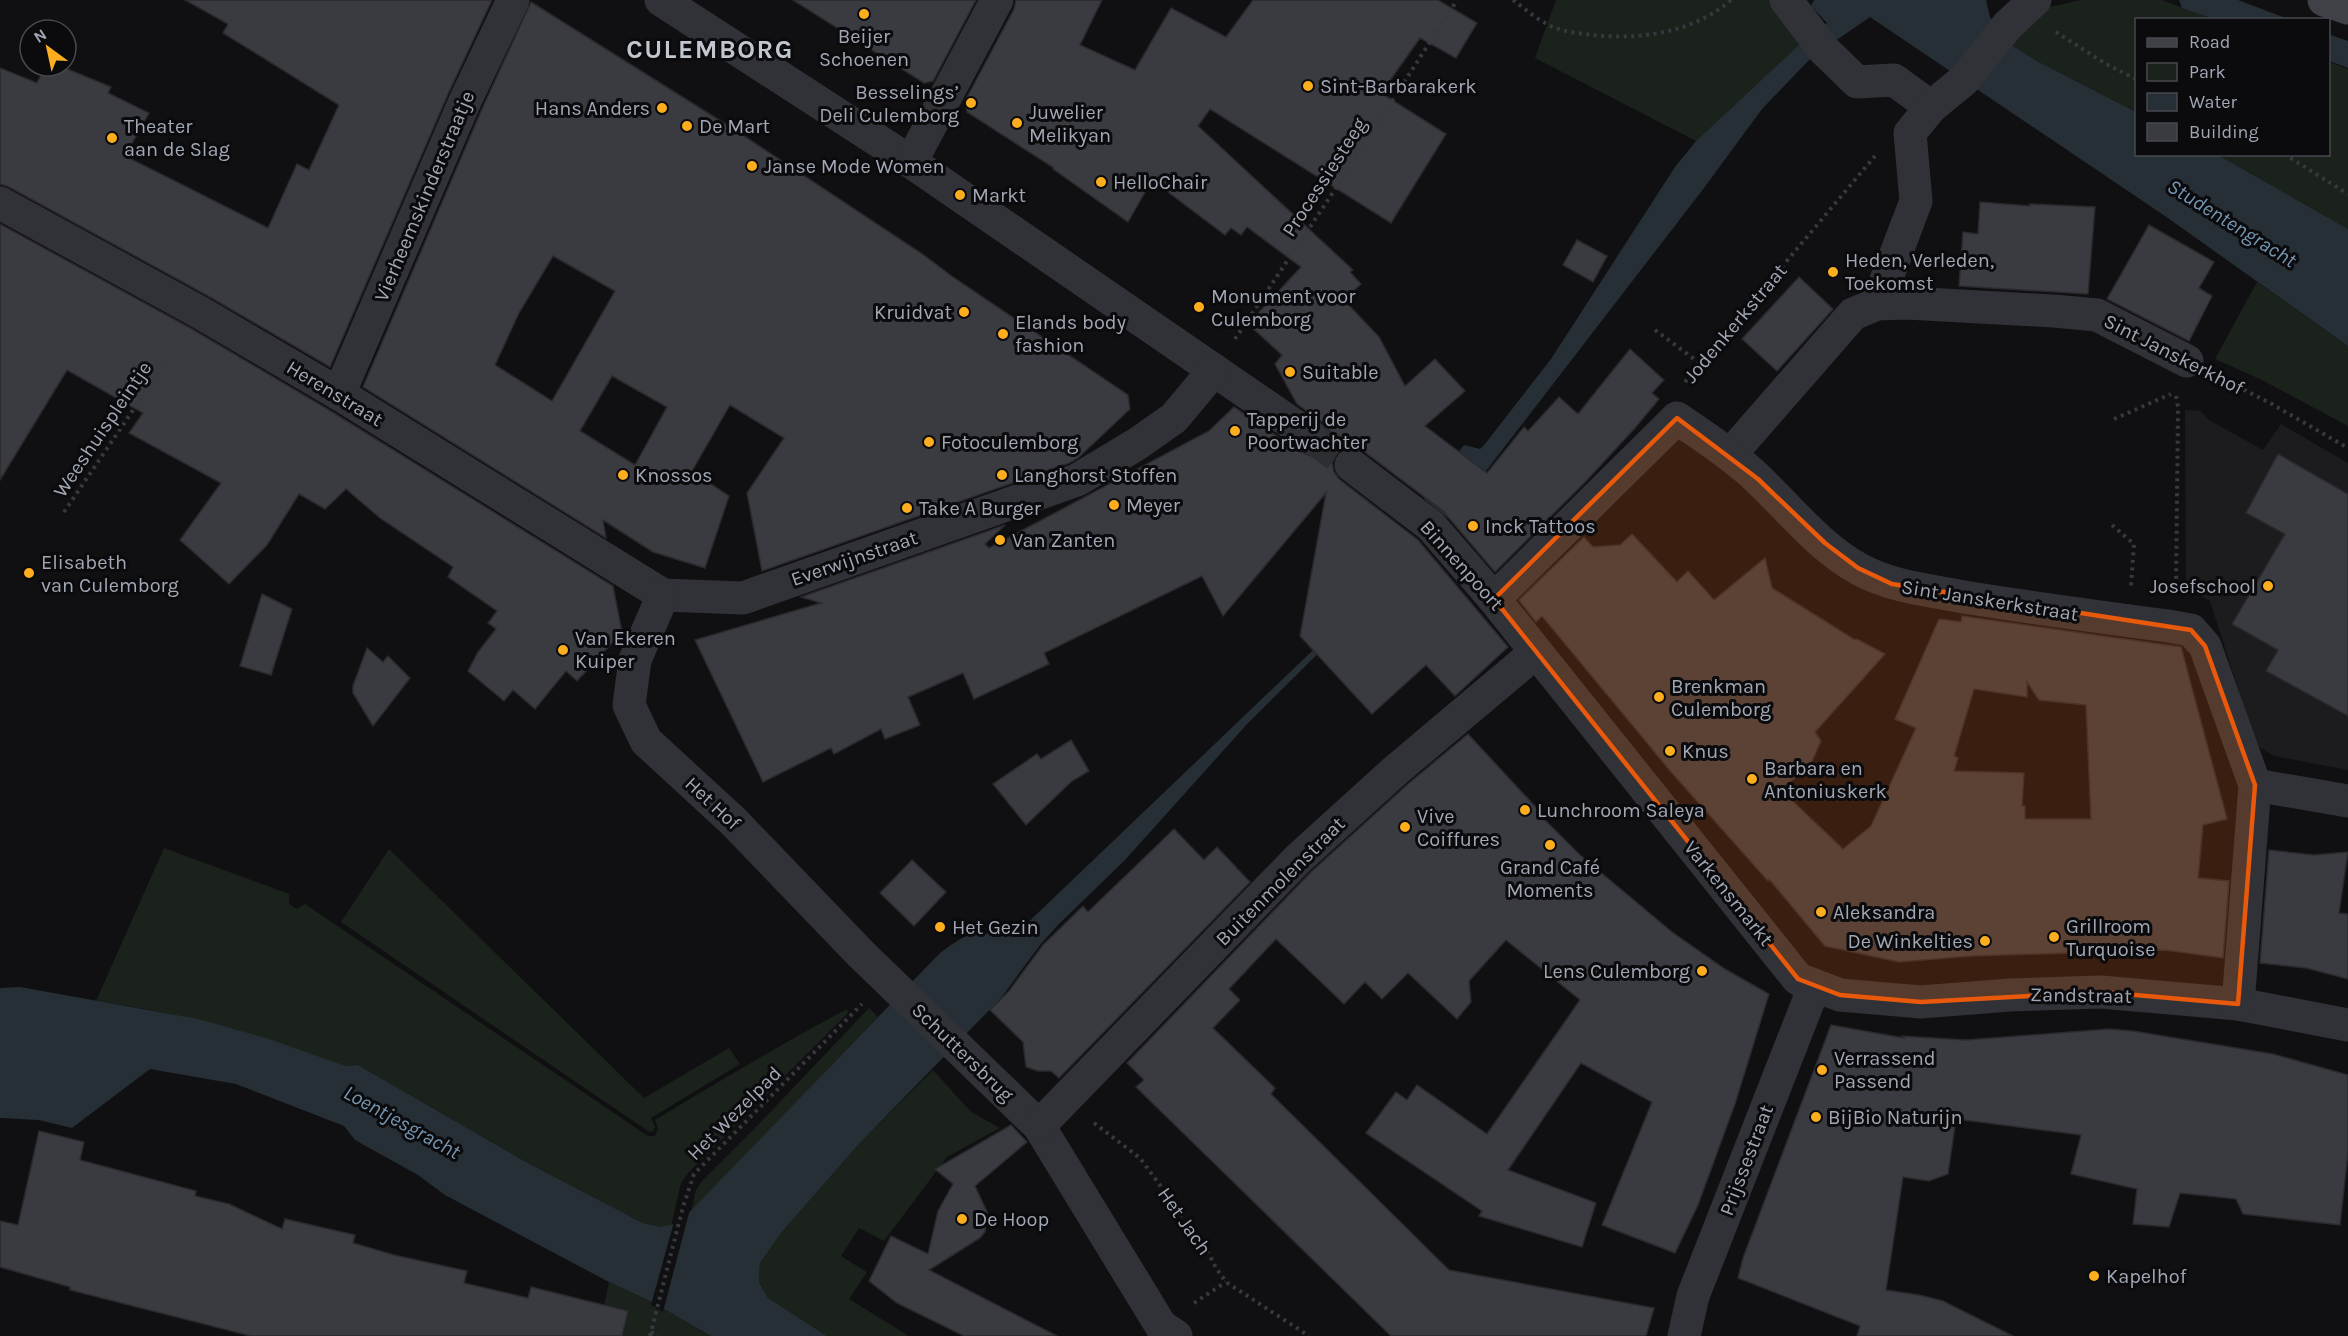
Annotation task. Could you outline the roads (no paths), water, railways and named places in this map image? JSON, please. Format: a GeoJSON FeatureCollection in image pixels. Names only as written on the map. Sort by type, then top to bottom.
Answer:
{"type":"FeatureCollection","features":[{"type":"Feature","properties":{"kind":"street","name":"Vierheemskinderstraatje"},"geometry":{"type":"LineString","coordinates":[[339,394],[465,101],[513,0]]}},
{"type":"Feature","properties":{"kind":"street"},"geometry":{"type":"LineString","coordinates":[[662,0],[911,162],[1310,436]]}},
{"type":"Feature","properties":{"kind":"street"},"geometry":{"type":"LineString","coordinates":[[911,162],[997,0]]}},
{"type":"Feature","properties":{"kind":"street"},"geometry":{"type":"LineString","coordinates":[[1786,0],[1824,50],[1857,82],[1894,80],[1932,107]]}},
{"type":"Feature","properties":{"kind":"street"},"geometry":{"type":"LineString","coordinates":[[2324,0],[2348,8]]}},
{"type":"Feature","properties":{"kind":"street"},"geometry":{"type":"LineString","coordinates":[[1877,304],[1916,201],[1910,133],[1932,107],[1964,80],[2022,12]]}},
{"type":"Feature","properties":{"kind":"street","name":"Herenstraat"},"geometry":{"type":"LineString","coordinates":[[0,203],[201,313],[339,394],[663,595]]}},
{"type":"Feature","properties":{"kind":"street","name":"Sint Janskerkhof"},"geometry":{"type":"LineString","coordinates":[[1730,455],[1853,314],[1877,304],[1907,303],[2097,315],[2187,361]]}},
{"type":"Feature","properties":{"kind":"street","name":"Everwijnstraat"},"geometry":{"type":"LineString","coordinates":[[663,595],[743,598],[1077,480],[1137,444],[1174,418],[1214,370]]}},
{"type":"Feature","properties":{"kind":"street","name":"Sint Janskerkstraat"},"geometry":{"type":"LineString","coordinates":[[1494,599],[1677,418],[1730,455],[1758,478],[1789,513],[1825,543],[1858,568],[1892,584],[2024,607],[2191,630],[2205,646],[2255,785],[2238,1004]]}},
{"type":"Feature","properties":{"kind":"street","name":"Binnenpoort"},"geometry":{"type":"LineString","coordinates":[[1351,465],[1431,525],[1536,652]]}},
{"type":"Feature","properties":{"kind":"street","name":"Het Hof"},"geometry":{"type":"LineString","coordinates":[[663,595],[635,660],[629,705],[646,741],[733,821],[861,954],[888,978]]}},
{"type":"Feature","properties":{"kind":"street","name":"Varkensmarkt"},"geometry":{"type":"LineString","coordinates":[[1536,652],[1798,979],[1814,987]]}},
{"type":"Feature","properties":{"kind":"street","name":"Buitenmolenstraat"},"geometry":{"type":"LineString","coordinates":[[1039,1126],[1298,859],[1395,770],[1536,652]]}},
{"type":"Feature","properties":{"kind":"street"},"geometry":{"type":"LineString","coordinates":[[2255,785],[2348,801]]}},
{"type":"Feature","properties":{"kind":"street","name":"Schuttersbrug"},"geometry":{"type":"LineString","coordinates":[[888,978],[1039,1126]]}},
{"type":"Feature","properties":{"kind":"street","name":"Zandstraat"},"geometry":{"type":"LineString","coordinates":[[1814,987],[1840,995],[1921,1002],[2010,995],[2101,992],[2238,1004],[2348,1025]]}},
{"type":"Feature","properties":{"kind":"street","name":"Prijssestraat"},"geometry":{"type":"LineString","coordinates":[[1684,1336],[1693,1296],[1814,987]]}},
{"type":"Feature","properties":{"kind":"street"},"geometry":{"type":"LineString","coordinates":[[1039,1126],[1160,1333]]}},
{"type":"Feature","properties":{"kind":"water","name":"Studentengracht"},"geometry":{"type":"Polygon","coordinates":[[[1814,0],[1986,0],[1990,17],[2005,41],[2037,61],[2135,111],[2135,156],[2220,156],[2348,229],[2348,346],[2165,216],[1870,17],[1812,57],[1762,109],[1704,188],[1449,519],[1424,499],[1464,445],[1480,449],[1485,444],[1551,359],[1675,167],[1696,141],[1802,42],[1827,23],[1811,6],[1814,0]]]}},
{"type":"Feature","properties":{"kind":"water"},"geometry":{"type":"Polygon","coordinates":[[[2179,0],[2238,0],[2285,18],[2211,18],[2182,8],[2179,0]]]}},
{"type":"Feature","properties":{"kind":"water"},"geometry":{"type":"Polygon","coordinates":[[[2330,35],[2348,41],[2348,68],[2330,61],[2330,35]]]}},
{"type":"Feature","properties":{"kind":"water","name":"Loentjesgracht"},"geometry":{"type":"Polygon","coordinates":[[[1421,547],[1372,600],[1248,723],[1125,860],[1059,924],[1040,945],[1001,998],[859,1144],[781,1233],[760,1263],[759,1282],[768,1298],[827,1336],[711,1336],[650,1301],[609,1282],[445,1195],[418,1175],[355,1140],[344,1126],[236,1084],[150,1069],[72,1128],[39,1120],[0,1118],[0,988],[20,987],[198,1019],[269,1039],[346,1066],[358,1065],[526,1162],[643,1223],[660,1227],[679,1223],[940,953],[957,941],[973,934],[1005,934],[1020,930],[1421,547]]]}},
{"type":"Feature","properties":{"kind":"tunnel"},"geometry":{"type":"LineString","coordinates":[[1310,436],[1351,465]]}},
{"type":"Feature","properties":{"kind":"place","name":"Beijer Schoenen"},"geometry":{"type":"Point","coordinates":[864,14]}},
{"type":"Feature","properties":{"kind":"place","name":"Sint-Barbarakerk"},"geometry":{"type":"Point","coordinates":[1308,86]}},
{"type":"Feature","properties":{"kind":"place","name":"Besselings’ Deli Culemborg"},"geometry":{"type":"Point","coordinates":[971,103]}},
{"type":"Feature","properties":{"kind":"place","name":"Hans Anders"},"geometry":{"type":"Point","coordinates":[662,108]}},
{"type":"Feature","properties":{"kind":"place","name":"Juwelier Melikyan"},"geometry":{"type":"Point","coordinates":[1017,123]}},
{"type":"Feature","properties":{"kind":"place","name":"De Mart"},"geometry":{"type":"Point","coordinates":[687,126]}},
{"type":"Feature","properties":{"kind":"place","name":"Theater aan de Slag"},"geometry":{"type":"Point","coordinates":[112,138]}},
{"type":"Feature","properties":{"kind":"place","name":"Janse Mode Women"},"geometry":{"type":"Point","coordinates":[752,166]}},
{"type":"Feature","properties":{"kind":"place","name":"HelloChair"},"geometry":{"type":"Point","coordinates":[1101,182]}},
{"type":"Feature","properties":{"kind":"place","name":"Markt"},"geometry":{"type":"Point","coordinates":[960,195]}},
{"type":"Feature","properties":{"kind":"place","name":"Heden, Verleden, Toekomst"},"geometry":{"type":"Point","coordinates":[1833,272]}},
{"type":"Feature","properties":{"kind":"place","name":"Monument voor Culemborg"},"geometry":{"type":"Point","coordinates":[1199,307]}},
{"type":"Feature","properties":{"kind":"place","name":"Kruidvat"},"geometry":{"type":"Point","coordinates":[964,312]}},
{"type":"Feature","properties":{"kind":"place","name":"Elands body fashion"},"geometry":{"type":"Point","coordinates":[1003,334]}},
{"type":"Feature","properties":{"kind":"place","name":"Suitable"},"geometry":{"type":"Point","coordinates":[1290,372]}},
{"type":"Feature","properties":{"kind":"place","name":"Tapperij de Poortwachter"},"geometry":{"type":"Point","coordinates":[1235,431]}},
{"type":"Feature","properties":{"kind":"place","name":"Fotoculemborg"},"geometry":{"type":"Point","coordinates":[929,442]}},
{"type":"Feature","properties":{"kind":"place","name":"Knossos"},"geometry":{"type":"Point","coordinates":[623,475]}},
{"type":"Feature","properties":{"kind":"place","name":"Langhorst Stoffen"},"geometry":{"type":"Point","coordinates":[1002,475]}},
{"type":"Feature","properties":{"kind":"place","name":"Meyer"},"geometry":{"type":"Point","coordinates":[1114,505]}},
{"type":"Feature","properties":{"kind":"place","name":"Take A Burger"},"geometry":{"type":"Point","coordinates":[907,508]}},
{"type":"Feature","properties":{"kind":"place","name":"Inck Tattoos"},"geometry":{"type":"Point","coordinates":[1473,526]}},
{"type":"Feature","properties":{"kind":"place","name":"Van Zanten"},"geometry":{"type":"Point","coordinates":[1000,540]}},
{"type":"Feature","properties":{"kind":"place","name":"Elisabeth van Culemborg"},"geometry":{"type":"Point","coordinates":[29,573]}},
{"type":"Feature","properties":{"kind":"place","name":"Josefschool"},"geometry":{"type":"Point","coordinates":[2268,586]}},
{"type":"Feature","properties":{"kind":"place","name":"Van Ekeren Kuiper"},"geometry":{"type":"Point","coordinates":[563,650]}},
{"type":"Feature","properties":{"kind":"place","name":"Brenkman Culemborg"},"geometry":{"type":"Point","coordinates":[1659,697]}},
{"type":"Feature","properties":{"kind":"place","name":"Knus"},"geometry":{"type":"Point","coordinates":[1670,751]}},
{"type":"Feature","properties":{"kind":"place","name":"Barbara en Antoniuskerk"},"geometry":{"type":"Point","coordinates":[1752,779]}},
{"type":"Feature","properties":{"kind":"place","name":"Lunchroom Saleya"},"geometry":{"type":"Point","coordinates":[1525,810]}},
{"type":"Feature","properties":{"kind":"place","name":"Vive Coiffures"},"geometry":{"type":"Point","coordinates":[1405,827]}},
{"type":"Feature","properties":{"kind":"place","name":"Grand Café Moments"},"geometry":{"type":"Point","coordinates":[1550,845]}},
{"type":"Feature","properties":{"kind":"place","name":"Aleksandra"},"geometry":{"type":"Point","coordinates":[1821,912]}},
{"type":"Feature","properties":{"kind":"place","name":"Het Gezin"},"geometry":{"type":"Point","coordinates":[940,927]}},
{"type":"Feature","properties":{"kind":"place","name":"Grillroom Turquoise"},"geometry":{"type":"Point","coordinates":[2054,937]}},
{"type":"Feature","properties":{"kind":"place","name":"De Winkelties"},"geometry":{"type":"Point","coordinates":[1985,941]}},
{"type":"Feature","properties":{"kind":"place","name":"Lens Culemborg"},"geometry":{"type":"Point","coordinates":[1702,971]}},
{"type":"Feature","properties":{"kind":"place","name":"Verrassend Passend"},"geometry":{"type":"Point","coordinates":[1822,1070]}},
{"type":"Feature","properties":{"kind":"place","name":"BijBio Naturijn"},"geometry":{"type":"Point","coordinates":[1816,1117]}},
{"type":"Feature","properties":{"kind":"place","name":"De Hoop"},"geometry":{"type":"Point","coordinates":[962,1219]}},
{"type":"Feature","properties":{"kind":"place","name":"Kapelhof"},"geometry":{"type":"Point","coordinates":[2094,1276]}},
{"type":"Feature","properties":{"kind":"district","name":"CULEMBORG"},"geometry":{"type":"Point","coordinates":[710,49]}}]}
